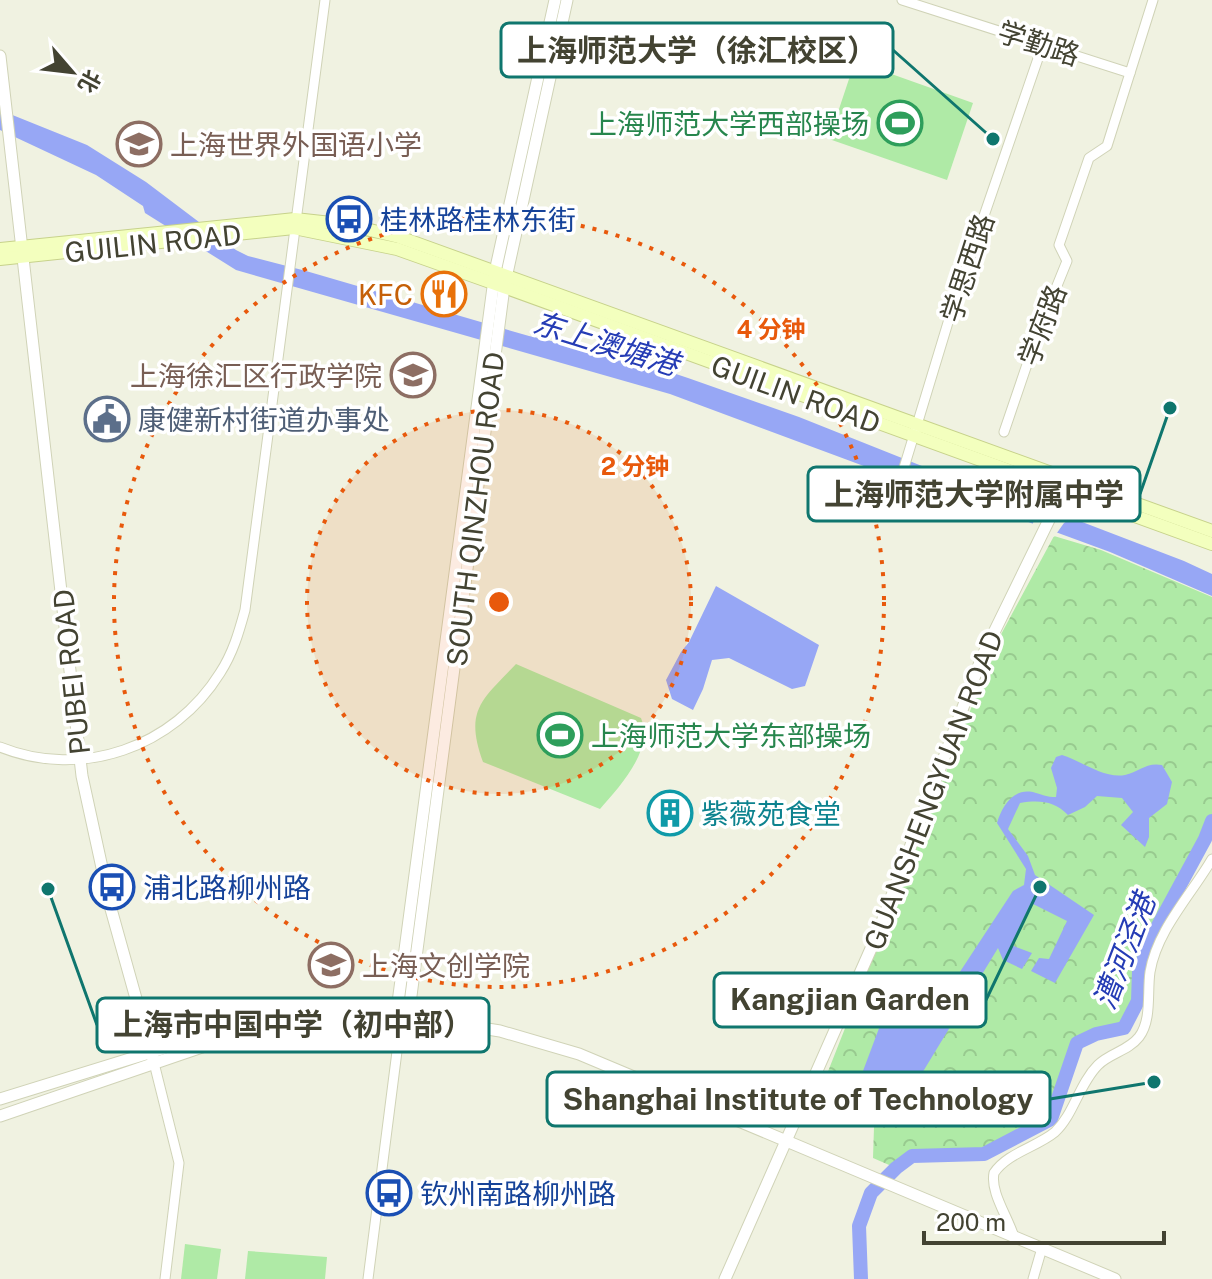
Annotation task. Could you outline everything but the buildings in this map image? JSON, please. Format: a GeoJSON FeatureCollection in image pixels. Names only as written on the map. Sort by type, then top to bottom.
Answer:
{"type":"FeatureCollection","features":[{"type":"Feature","properties":{"kind":"main road","name":"GUILIN ROAD"},"geometry":{"type":"LineString","coordinates":[[0,259],[23,251],[154,233],[295,224],[500,279],[1066,485],[1212,544]]}},
{"type":"Feature","properties":{"kind":"main road","name":"GUILIN ROAD"},"geometry":{"type":"LineString","coordinates":[[0,249],[23,251],[169,241],[222,231]]}},
{"type":"Feature","properties":{"kind":"main road","name":"GUILIN ROAD"},"geometry":{"type":"LineString","coordinates":[[1066,485],[1212,531]]}},
{"type":"Feature","properties":{"kind":"street"},"geometry":{"type":"LineString","coordinates":[[0,747],[43,759],[80,760],[122,752],[153,738],[180,719],[212,684],[236,643],[245,610],[325,0]]}},
{"type":"Feature","properties":{"kind":"street","name":"SOUTH QINZHOU ROAD"},"geometry":{"type":"LineString","coordinates":[[368,1279],[494,320],[555,0]]}},
{"type":"Feature","properties":{"kind":"street","name":"SOUTH QINZHOU ROAD"},"geometry":{"type":"LineString","coordinates":[[500,279],[567,0]]}},
{"type":"Feature","properties":{"kind":"street","name":"学勤路"},"geometry":{"type":"LineString","coordinates":[[902,0],[1130,73]]}},
{"type":"Feature","properties":{"kind":"street","name":"学府路"},"geometry":{"type":"LineString","coordinates":[[1004,432],[1037,335],[1067,261],[1059,245],[1089,158],[1107,146],[1153,0]]}},
{"type":"Feature","properties":{"kind":"street","name":"学思西路"},"geometry":{"type":"LineString","coordinates":[[898,490],[953,306],[1043,44]]}},
{"type":"Feature","properties":{"kind":"street","name":"PUBEI ROAD"},"geometry":{"type":"LineString","coordinates":[[0,56],[80,760],[111,909],[179,1163],[165,1279]]}},
{"type":"Feature","properties":{"kind":"street","name":"GUANSHENGYUAN ROAD"},"geometry":{"type":"LineString","coordinates":[[725,1279],[877,935],[982,657],[1066,485]]}},
{"type":"Feature","properties":{"kind":"street"},"geometry":{"type":"LineString","coordinates":[[1014,1237],[993,1186],[994,1173],[1002,1163],[1057,1130],[1097,1066],[1130,1045],[1142,1033],[1154,954],[1212,859]]}},
{"type":"Feature","properties":{"kind":"street"},"geometry":{"type":"LineString","coordinates":[[0,1116],[233,1027],[275,1019],[402,1013],[490,1029],[558,1047],[1115,1279]]}},
{"type":"Feature","properties":{"kind":"street"},"geometry":{"type":"LineString","coordinates":[[0,1099],[153,1058]]}},
{"type":"Feature","properties":{"kind":"street"},"geometry":{"type":"LineString","coordinates":[[1033,1279],[1042,1248]]}},
{"type":"Feature","properties":{"kind":"green space","name":"上海师范大学西部操场"},"geometry":{"type":"Polygon","coordinates":[[[855,61],[973,103],[947,180],[829,139],[855,61]]]}},
{"type":"Feature","properties":{"kind":"green space"},"geometry":{"type":"Polygon","coordinates":[[[1054,536],[1101,550],[1212,597],[1212,821],[1153,935],[1139,971],[1138,1001],[1124,1028],[1096,1034],[1077,1043],[1051,1119],[984,1154],[912,1156],[896,1168],[873,1158],[875,1096],[827,1074],[998,640],[1054,536]]]}},
{"type":"Feature","properties":{"kind":"green space","name":"上海师范大学东部操场"},"geometry":{"type":"Polygon","coordinates":[[[516,664],[641,718],[644,730],[639,755],[625,779],[600,809],[483,762],[475,730],[476,718],[486,697],[516,664]]]}},
{"type":"Feature","properties":{"kind":"green space"},"geometry":{"type":"Polygon","coordinates":[[[185,1244],[221,1249],[217,1279],[181,1279],[185,1244]]]}},
{"type":"Feature","properties":{"kind":"green space"},"geometry":{"type":"Polygon","coordinates":[[[248,1251],[327,1257],[325,1279],[245,1279],[248,1251]]]}},
{"type":"Feature","properties":{"kind":"water"},"geometry":{"type":"Polygon","coordinates":[[[0,110],[87,145],[146,182],[248,256],[529,336],[631,359],[799,417],[937,472],[996,489],[1184,561],[1212,574],[1212,596],[1110,552],[915,485],[670,394],[236,270],[145,213],[143,206],[96,175],[0,130],[0,110]]]}},
{"type":"Feature","properties":{"kind":"water"},"geometry":{"type":"Polygon","coordinates":[[[716,586],[819,645],[805,686],[792,689],[729,658],[712,660],[693,710],[672,699],[666,680],[689,642],[716,586]]]}},
{"type":"Feature","properties":{"kind":"water"},"geometry":{"type":"Polygon","coordinates":[[[1062,755],[1117,776],[1151,765],[1162,765],[1172,782],[1167,804],[1149,818],[1149,837],[1145,847],[1121,825],[1133,812],[1122,798],[1097,796],[1085,807],[1068,815],[1046,803],[1020,803],[1008,829],[1028,856],[1035,875],[1094,915],[1055,983],[1031,971],[1039,958],[1049,959],[1067,921],[1031,903],[1011,945],[1032,953],[1022,969],[1003,960],[998,948],[910,1093],[898,1093],[863,1071],[884,1015],[932,982],[948,990],[1013,891],[1024,885],[1026,869],[997,823],[1006,804],[1021,792],[1056,797],[1057,788],[1051,768],[1056,757],[1062,755]]]}},
{"type":"Feature","properties":{"kind":"pier"},"geometry":{"type":"Polygon","coordinates":[[[1030,498],[1082,518],[1072,518],[1064,523],[1054,537],[1031,528],[1035,518],[1030,498]]]}},
{"type":"Feature","properties":{"kind":"waterway","name":"漕河泾港"},"geometry":{"type":"LineString","coordinates":[[861,1279],[859,1226],[871,1193],[896,1168],[912,1156],[984,1154],[1051,1119],[1077,1043],[1096,1034],[1124,1028],[1138,1001],[1139,971],[1153,935],[1212,821]]}},
{"type":"Feature","properties":{"kind":"place","name":"上海师范大学西部操场"},"geometry":{"type":"Point","coordinates":[900,123]}},
{"type":"Feature","properties":{"kind":"place","name":"上海师范大学（徐汇校区）"},"geometry":{"type":"Point","coordinates":[993,139]}},
{"type":"Feature","properties":{"kind":"place","name":"上海世界外国语小学"},"geometry":{"type":"Point","coordinates":[139,144]}},
{"type":"Feature","properties":{"kind":"place","name":"桂林路桂林东街"},"geometry":{"type":"Point","coordinates":[349,219]}},
{"type":"Feature","properties":{"kind":"place","name":"KFC"},"geometry":{"type":"Point","coordinates":[444,294]}},
{"type":"Feature","properties":{"kind":"place","name":"上海徐汇区行政学院"},"geometry":{"type":"Point","coordinates":[413,375]}},
{"type":"Feature","properties":{"kind":"place","name":"上海师范大学附属中学"},"geometry":{"type":"Point","coordinates":[1170,408]}},
{"type":"Feature","properties":{"kind":"place","name":"康健新村街道办事处"},"geometry":{"type":"Point","coordinates":[107,419]}},
{"type":"Feature","properties":{"kind":"place","name":"上海师范大学东部操场"},"geometry":{"type":"Point","coordinates":[560,735]}},
{"type":"Feature","properties":{"kind":"place","name":"紫薇苑食堂"},"geometry":{"type":"Point","coordinates":[670,813]}},
{"type":"Feature","properties":{"kind":"place","name":"浦北路柳州路"},"geometry":{"type":"Point","coordinates":[112,887]}},
{"type":"Feature","properties":{"kind":"place","name":"Kangjian Garden"},"geometry":{"type":"Point","coordinates":[1040,887]}},
{"type":"Feature","properties":{"kind":"place","name":"上海市中国中学（初中部）"},"geometry":{"type":"Point","coordinates":[48,889]}},
{"type":"Feature","properties":{"kind":"place","name":"上海文创学院"},"geometry":{"type":"Point","coordinates":[331,965]}},
{"type":"Feature","properties":{"kind":"place","name":"Shanghai Institute of Technology"},"geometry":{"type":"Point","coordinates":[1154,1082]}},
{"type":"Feature","properties":{"kind":"place","name":"钦州南路柳州路"},"geometry":{"type":"Point","coordinates":[389,1193]}},
{"type":"Feature","properties":{"kind":"water label","name":"东上澳塘港"},"geometry":{"type":"Point","coordinates":[606,343]}}]}
